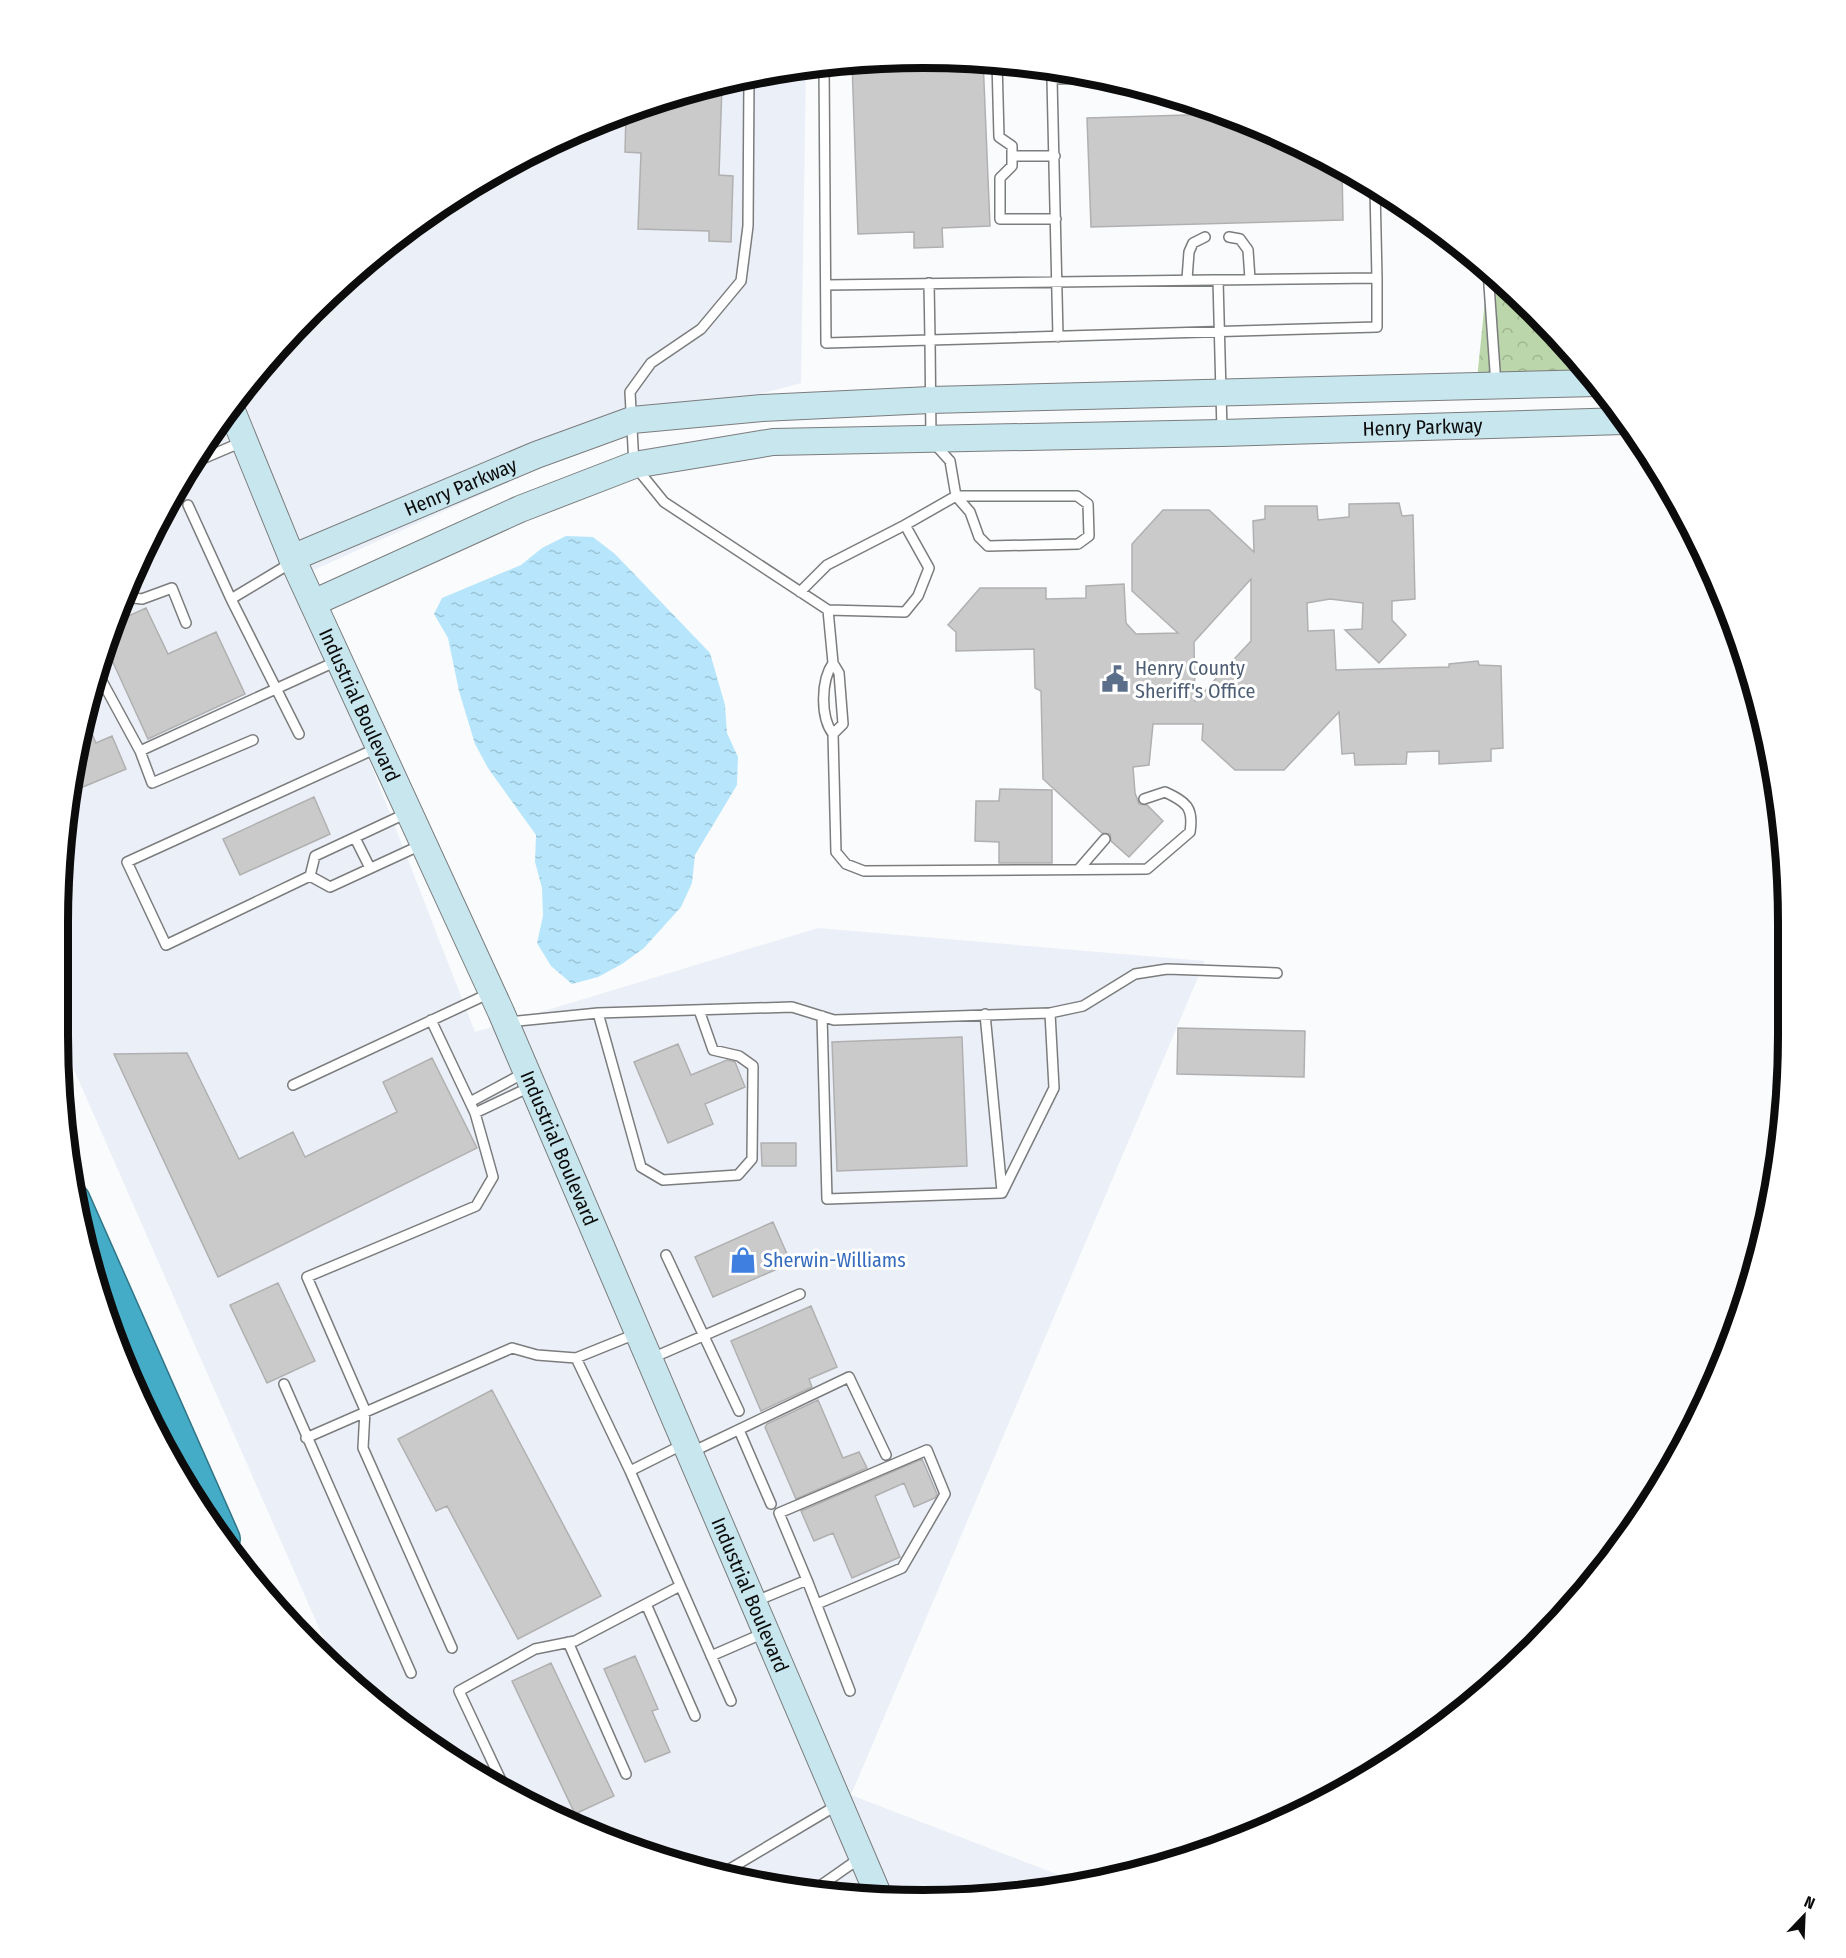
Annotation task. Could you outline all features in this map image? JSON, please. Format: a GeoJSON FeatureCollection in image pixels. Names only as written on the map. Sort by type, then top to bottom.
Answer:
{"type":"FeatureCollection","features":[{"type":"Feature","properties":{"kind":"highway"},"geometry":{"type":"LineString","coordinates":[[96,1252],[206,1501]]}},
{"type":"Feature","properties":{"kind":"street","name":"Henry Parkway"},"geometry":{"type":"LineString","coordinates":[[293,560],[536,455],[632,420],[762,408],[930,400],[1586,383]]}},
{"type":"Feature","properties":{"kind":"street","name":"Industrial Boulevard"},"geometry":{"type":"LineString","coordinates":[[234,416],[293,560],[506,1022],[876,1889]]}},
{"type":"Feature","properties":{"kind":"street","name":"Henry Parkway"},"geometry":{"type":"LineString","coordinates":[[313,603],[520,509],[634,465],[773,442],[1222,433],[1615,421]]}},
{"type":"Feature","properties":{"kind":"lane"},"geometry":{"type":"LineString","coordinates":[[997,71],[999,137],[1012,146],[1012,166],[1000,178],[1000,219],[1056,219]]}},
{"type":"Feature","properties":{"kind":"lane"},"geometry":{"type":"LineString","coordinates":[[824,74],[826,343],[1377,327],[1375,197]]}},
{"type":"Feature","properties":{"kind":"lane"},"geometry":{"type":"LineString","coordinates":[[1052,78],[1058,337]]}},
{"type":"Feature","properties":{"kind":"lane"},"geometry":{"type":"LineString","coordinates":[[748,86],[748,226],[741,281],[701,329],[651,363],[630,392],[634,465],[664,502],[828,610],[905,612],[918,596],[929,568],[905,525]]}},
{"type":"Feature","properties":{"kind":"lane"},"geometry":{"type":"LineString","coordinates":[[1012,156],[1055,156]]}},
{"type":"Feature","properties":{"kind":"lane"},"geometry":{"type":"LineString","coordinates":[[1188,279],[1189,252],[1193,243],[1205,237]]}},
{"type":"Feature","properties":{"kind":"lane"},"geometry":{"type":"LineString","coordinates":[[1229,237],[1240,238],[1248,250],[1251,279]]}},
{"type":"Feature","properties":{"kind":"lane"},"geometry":{"type":"LineString","coordinates":[[827,285],[1377,278]]}},
{"type":"Feature","properties":{"kind":"lane"},"geometry":{"type":"LineString","coordinates":[[1218,280],[1222,433]]}},
{"type":"Feature","properties":{"kind":"lane"},"geometry":{"type":"LineString","coordinates":[[1489,282],[1496,386]]}},
{"type":"Feature","properties":{"kind":"lane"},"geometry":{"type":"LineString","coordinates":[[800,592],[827,566],[956,496],[1077,495],[1088,504],[1089,536],[1078,544],[988,546],[979,537],[970,512],[956,496],[950,461],[931,440],[929,284]]}},
{"type":"Feature","properties":{"kind":"lane"},"geometry":{"type":"LineString","coordinates":[[206,457],[244,441]]}},
{"type":"Feature","properties":{"kind":"lane"},"geometry":{"type":"LineString","coordinates":[[188,505],[231,599],[299,734]]}},
{"type":"Feature","properties":{"kind":"lane"},"geometry":{"type":"LineString","coordinates":[[231,599],[293,560]]}},
{"type":"Feature","properties":{"kind":"lane"},"geometry":{"type":"LineString","coordinates":[[132,598],[142,599],[172,588],[186,622]]}},
{"type":"Feature","properties":{"kind":"lane"},"geometry":{"type":"LineString","coordinates":[[828,610],[832,663],[839,673],[843,724],[833,734]]}},
{"type":"Feature","properties":{"kind":"lane"},"geometry":{"type":"LineString","coordinates":[[140,751],[339,660]]}},
{"type":"Feature","properties":{"kind":"lane"},"geometry":{"type":"LineString","coordinates":[[832,663],[825,674],[825,725],[833,734],[836,852],[846,864],[864,870],[1147,869],[1190,832],[1192,816],[1184,801],[1165,792],[1143,799]]}},
{"type":"Feature","properties":{"kind":"lane"},"geometry":{"type":"LineString","coordinates":[[103,683],[140,751],[152,783],[253,740]]}},
{"type":"Feature","properties":{"kind":"lane"},"geometry":{"type":"LineString","coordinates":[[310,876],[166,945],[127,862],[379,747]]}},
{"type":"Feature","properties":{"kind":"lane"},"geometry":{"type":"LineString","coordinates":[[310,876],[315,856],[410,812]]}},
{"type":"Feature","properties":{"kind":"lane"},"geometry":{"type":"LineString","coordinates":[[355,838],[370,868]]}},
{"type":"Feature","properties":{"kind":"lane"},"geometry":{"type":"LineString","coordinates":[[1079,869],[1105,839]]}},
{"type":"Feature","properties":{"kind":"lane"},"geometry":{"type":"LineString","coordinates":[[310,876],[330,887],[424,844]]}},
{"type":"Feature","properties":{"kind":"lane"},"geometry":{"type":"LineString","coordinates":[[506,1022],[598,1013],[792,1007],[834,1020],[1050,1013],[1083,1006],[1135,974],[1167,969],[1277,973]]}},
{"type":"Feature","properties":{"kind":"lane"},"geometry":{"type":"LineString","coordinates":[[293,1085],[492,992]]}},
{"type":"Feature","properties":{"kind":"lane"},"geometry":{"type":"LineString","coordinates":[[598,1013],[641,1167],[663,1180],[738,1175],[752,1159],[753,1066],[739,1056],[713,1050],[699,1010]]}},
{"type":"Feature","properties":{"kind":"lane"},"geometry":{"type":"LineString","coordinates":[[1002,1193],[1054,1088],[1050,1013]]}},
{"type":"Feature","properties":{"kind":"lane"},"geometry":{"type":"LineString","coordinates":[[984,1014],[1002,1193]]}},
{"type":"Feature","properties":{"kind":"lane"},"geometry":{"type":"LineString","coordinates":[[822,1016],[827,1199],[1002,1193]]}},
{"type":"Feature","properties":{"kind":"lane"},"geometry":{"type":"LineString","coordinates":[[432,1020],[475,1113],[493,1177],[476,1206],[307,1277],[365,1410],[363,1448],[452,1648]]}},
{"type":"Feature","properties":{"kind":"lane"},"geometry":{"type":"LineString","coordinates":[[470,1102],[530,1079]]}},
{"type":"Feature","properties":{"kind":"lane"},"geometry":{"type":"LineString","coordinates":[[475,1113],[530,1079]]}},
{"type":"Feature","properties":{"kind":"lane"},"geometry":{"type":"LineString","coordinates":[[666,1255],[739,1411]]}},
{"type":"Feature","properties":{"kind":"lane"},"geometry":{"type":"LineString","coordinates":[[650,1359],[800,1294]]}},
{"type":"Feature","properties":{"kind":"lane"},"geometry":{"type":"LineString","coordinates":[[306,1438],[365,1410],[512,1348],[537,1355],[576,1358],[638,1333]]}},
{"type":"Feature","properties":{"kind":"lane"},"geometry":{"type":"LineString","coordinates":[[576,1358],[630,1471],[731,1701]]}},
{"type":"Feature","properties":{"kind":"lane"},"geometry":{"type":"LineString","coordinates":[[630,1471],[739,1430],[849,1377],[886,1455]]}},
{"type":"Feature","properties":{"kind":"lane"},"geometry":{"type":"LineString","coordinates":[[284,1384],[411,1673]]}},
{"type":"Feature","properties":{"kind":"lane"},"geometry":{"type":"LineString","coordinates":[[739,1430],[771,1504]]}},
{"type":"Feature","properties":{"kind":"lane"},"geometry":{"type":"LineString","coordinates":[[817,1604],[902,1568],[945,1494],[927,1450],[779,1513],[850,1691]]}},
{"type":"Feature","properties":{"kind":"lane"},"geometry":{"type":"LineString","coordinates":[[753,1602],[807,1580]]}},
{"type":"Feature","properties":{"kind":"lane"},"geometry":{"type":"LineString","coordinates":[[500,1779],[459,1691],[535,1649],[568,1642],[680,1586]]}},
{"type":"Feature","properties":{"kind":"lane"},"geometry":{"type":"LineString","coordinates":[[646,1604],[695,1716]]}},
{"type":"Feature","properties":{"kind":"lane"},"geometry":{"type":"LineString","coordinates":[[711,1656],[766,1632]]}},
{"type":"Feature","properties":{"kind":"lane"},"geometry":{"type":"LineString","coordinates":[[568,1642],[626,1774]]}},
{"type":"Feature","properties":{"kind":"lane"},"geometry":{"type":"LineString","coordinates":[[731,1868],[839,1803]]}},
{"type":"Feature","properties":{"kind":"lane"},"geometry":{"type":"LineString","coordinates":[[822,1884],[862,1856]]}},
{"type":"Feature","properties":{"kind":"shaded area"},"geometry":{"type":"Polygon","coordinates":[[[806,76],[801,383],[623,431],[298,577],[475,1032],[818,928],[1205,961],[851,1795],[1067,1878],[979,1889],[867,1889],[756,1874],[648,1845],[545,1802],[495,1776],[402,1714],[329,1650],[68,1057],[69,867],[75,811],[84,756],[113,648],[156,545],[182,495],[244,402],[318,318],[402,244],[495,182],[596,133],[648,113],[702,97],[756,84],[806,76]]]}},
{"type":"Feature","properties":{"kind":"green space"},"geometry":{"type":"Polygon","coordinates":[[[1487,280],[1528,318],[1590,387],[1476,389],[1487,280]]]}},
{"type":"Feature","properties":{"kind":"water"},"geometry":{"type":"Polygon","coordinates":[[[566,536],[593,537],[615,554],[710,653],[725,705],[727,733],[738,757],[737,785],[695,855],[692,883],[681,907],[644,948],[622,964],[598,977],[572,984],[551,966],[537,943],[543,916],[542,888],[535,862],[536,835],[488,768],[475,744],[459,691],[448,638],[434,614],[442,598],[521,565],[542,548],[566,536]]]}},
{"type":"Feature","properties":{"kind":"building"},"geometry":{"type":"Polygon","coordinates":[[[923,68],[983,69],[990,226],[942,228],[943,247],[914,248],[914,232],[858,234],[852,71],[923,68]]]}},
{"type":"Feature","properties":{"kind":"building"},"geometry":{"type":"Polygon","coordinates":[[[722,92],[719,175],[733,176],[731,242],[709,241],[709,231],[638,229],[641,153],[625,152],[626,122],[722,92]]]}},
{"type":"Feature","properties":{"kind":"building"},"geometry":{"type":"Polygon","coordinates":[[[1202,115],[1250,133],[1342,177],[1343,220],[1091,227],[1087,118],[1202,115]]]}},
{"type":"Feature","properties":{"kind":"building","name":"Henry County Sheriff's Office"},"geometry":{"type":"Polygon","coordinates":[[[1399,503],[1402,516],[1413,515],[1415,599],[1392,601],[1392,620],[1406,635],[1379,663],[1345,630],[1362,629],[1363,603],[1330,599],[1307,603],[1308,631],[1334,630],[1336,670],[1449,667],[1449,664],[1478,661],[1479,665],[1501,666],[1503,748],[1491,749],[1491,761],[1439,764],[1439,751],[1407,752],[1406,764],[1355,765],[1354,753],[1342,754],[1339,712],[1284,770],[1235,770],[1202,740],[1203,724],[1153,724],[1149,765],[1133,767],[1135,793],[1139,804],[1147,805],[1163,821],[1129,857],[1111,841],[1110,834],[1102,833],[1043,779],[1041,691],[1035,688],[1034,649],[956,651],[956,632],[948,625],[980,588],[1046,588],[1046,599],[1086,598],[1086,586],[1124,584],[1126,623],[1136,634],[1178,633],[1132,591],[1132,544],[1163,510],[1209,510],[1254,552],[1253,521],[1265,519],[1265,506],[1317,506],[1318,520],[1349,517],[1349,504],[1399,503]],[[1251,579],[1194,642],[1195,701],[1251,641],[1251,579]]]}},
{"type":"Feature","properties":{"kind":"building"},"geometry":{"type":"Polygon","coordinates":[[[146,608],[168,654],[216,632],[245,694],[148,739],[110,657],[125,618],[146,608]]]}},
{"type":"Feature","properties":{"kind":"building"},"geometry":{"type":"Polygon","coordinates":[[[90,730],[96,743],[112,736],[126,769],[79,789],[90,730]]]}},
{"type":"Feature","properties":{"kind":"building"},"geometry":{"type":"Polygon","coordinates":[[[1000,789],[1052,790],[1052,863],[999,863],[999,842],[975,841],[976,801],[999,801],[1000,789]]]}},
{"type":"Feature","properties":{"kind":"building"},"geometry":{"type":"Polygon","coordinates":[[[314,797],[330,834],[240,875],[223,839],[314,797]]]}},
{"type":"Feature","properties":{"kind":"building"},"geometry":{"type":"Polygon","coordinates":[[[1178,1028],[1305,1031],[1304,1077],[1177,1074],[1178,1028]]]}},
{"type":"Feature","properties":{"kind":"building"},"geometry":{"type":"Polygon","coordinates":[[[962,1037],[967,1166],[837,1171],[832,1042],[962,1037]]]}},
{"type":"Feature","properties":{"kind":"building"},"geometry":{"type":"Polygon","coordinates":[[[678,1044],[691,1075],[727,1060],[735,1062],[745,1087],[705,1104],[713,1124],[668,1143],[634,1062],[678,1044]]]}},
{"type":"Feature","properties":{"kind":"building"},"geometry":{"type":"Polygon","coordinates":[[[187,1053],[239,1159],[293,1132],[305,1157],[397,1112],[383,1082],[432,1058],[477,1148],[218,1277],[114,1054],[187,1053]]]}},
{"type":"Feature","properties":{"kind":"building"},"geometry":{"type":"Polygon","coordinates":[[[761,1143],[796,1143],[796,1166],[762,1166],[761,1143]]]}},
{"type":"Feature","properties":{"kind":"building","name":"Sherwin-Williams"},"geometry":{"type":"Polygon","coordinates":[[[773,1222],[791,1263],[713,1297],[695,1257],[773,1222]]]}},
{"type":"Feature","properties":{"kind":"building"},"geometry":{"type":"Polygon","coordinates":[[[278,1283],[315,1361],[267,1383],[230,1305],[278,1283]]]}},
{"type":"Feature","properties":{"kind":"building"},"geometry":{"type":"Polygon","coordinates":[[[811,1306],[837,1367],[809,1379],[812,1387],[761,1411],[731,1341],[811,1306]]]}},
{"type":"Feature","properties":{"kind":"building"},"geometry":{"type":"Polygon","coordinates":[[[492,1390],[601,1596],[518,1639],[447,1506],[436,1511],[398,1439],[492,1390]]]}},
{"type":"Feature","properties":{"kind":"building"},"geometry":{"type":"Polygon","coordinates":[[[818,1400],[843,1458],[859,1452],[867,1468],[796,1499],[765,1427],[818,1400]]]}},
{"type":"Feature","properties":{"kind":"building"},"geometry":{"type":"Polygon","coordinates":[[[922,1459],[937,1494],[935,1498],[914,1507],[904,1483],[875,1496],[900,1557],[852,1578],[833,1533],[814,1541],[801,1511],[922,1459]]]}},
{"type":"Feature","properties":{"kind":"building"},"geometry":{"type":"Polygon","coordinates":[[[635,1656],[658,1709],[652,1711],[670,1752],[645,1762],[604,1669],[635,1656]]]}},
{"type":"Feature","properties":{"kind":"building"},"geometry":{"type":"Polygon","coordinates":[[[551,1663],[614,1796],[575,1814],[512,1681],[551,1663]]]}},
{"type":"Feature","properties":{"kind":"place","name":"Henry County Sheriff's Office"},"geometry":{"type":"Point","coordinates":[1115,679]}},
{"type":"Feature","properties":{"kind":"place","name":"Sherwin-Williams"},"geometry":{"type":"Point","coordinates":[743,1260]}}]}
